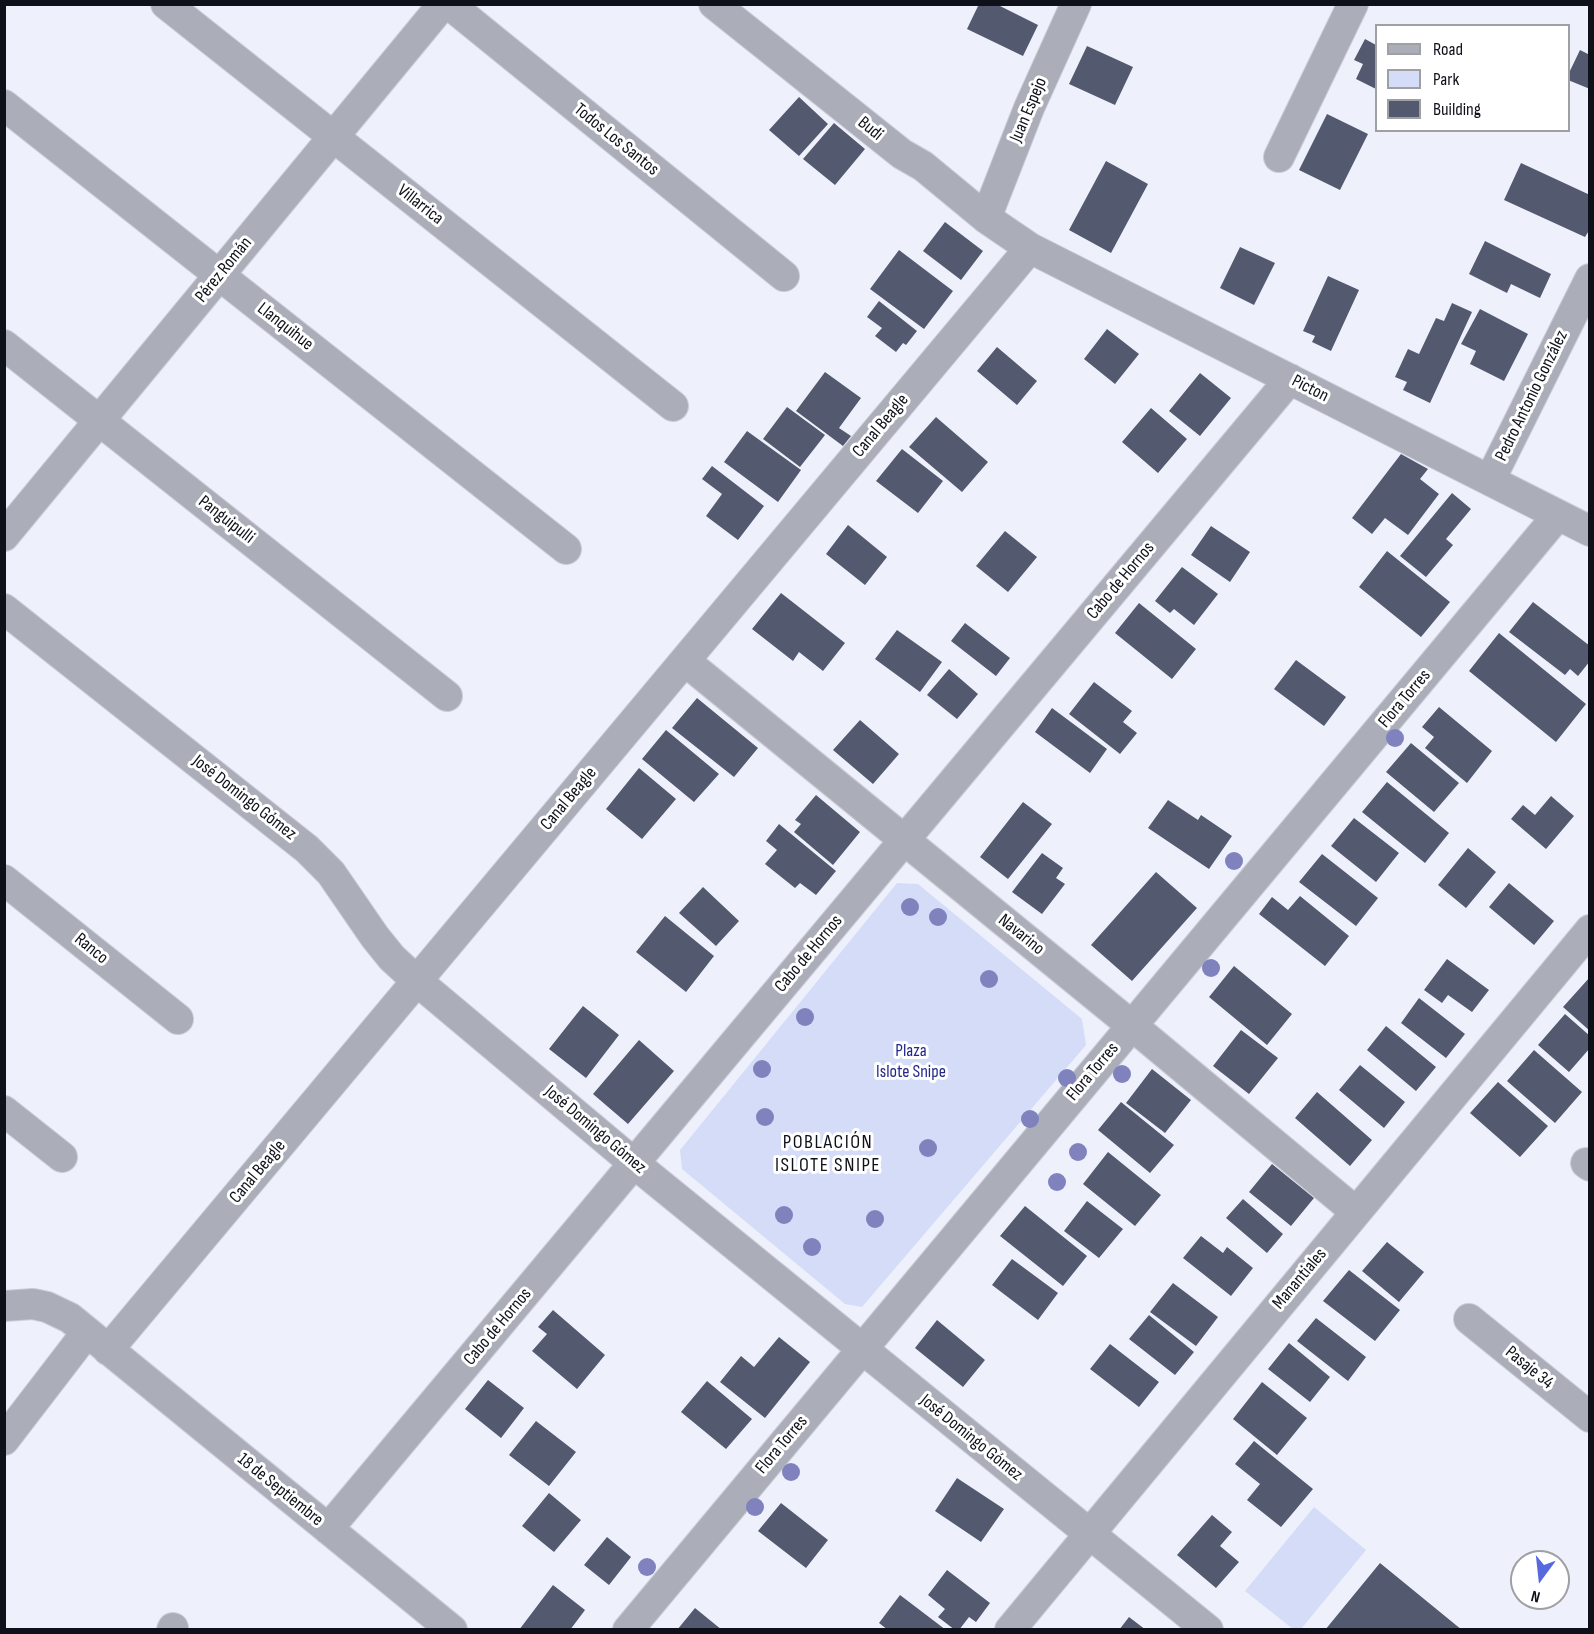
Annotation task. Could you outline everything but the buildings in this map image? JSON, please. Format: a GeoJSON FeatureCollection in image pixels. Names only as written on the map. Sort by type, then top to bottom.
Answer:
{"type":"FeatureCollection","features":[{"type":"Feature","properties":{"kind":"street","name":"Villarrica"},"geometry":{"type":"LineString","coordinates":[[166,4],[674,406]]}},
{"type":"Feature","properties":{"kind":"street","name":"Pérez Román"},"geometry":{"type":"LineString","coordinates":[[4,536],[443,4]]}},
{"type":"Feature","properties":{"kind":"street","name":"Todos Los Santos"},"geometry":{"type":"LineString","coordinates":[[449,4],[784,276]]}},
{"type":"Feature","properties":{"kind":"street","name":"Budi"},"geometry":{"type":"LineString","coordinates":[[714,4],[902,154],[923,166],[986,218],[1030,248]]}},
{"type":"Feature","properties":{"kind":"street","name":"Juan Espejo"},"geometry":{"type":"LineString","coordinates":[[986,218],[1029,108],[1076,4]]}},
{"type":"Feature","properties":{"kind":"street"},"geometry":{"type":"LineString","coordinates":[[1280,157],[1353,4]]}},
{"type":"Feature","properties":{"kind":"street","name":"Llanquihue"},"geometry":{"type":"LineString","coordinates":[[4,105],[566,549]]}},
{"type":"Feature","properties":{"kind":"street","name":"Picton"},"geometry":{"type":"LineString","coordinates":[[1030,248],[1590,531]]}},
{"type":"Feature","properties":{"kind":"street","name":"Canal Beagle"},"geometry":{"type":"LineString","coordinates":[[4,1440],[98,1341],[417,981],[1030,248]]}},
{"type":"Feature","properties":{"kind":"street","name":"Pedro Antonio González"},"geometry":{"type":"LineString","coordinates":[[1490,480],[1590,279]]}},
{"type":"Feature","properties":{"kind":"street","name":"Panguipulli"},"geometry":{"type":"LineString","coordinates":[[4,345],[447,696]]}},
{"type":"Feature","properties":{"kind":"street","name":"Cabo de Hornos"},"geometry":{"type":"LineString","coordinates":[[328,1529],[1290,379]]}},
{"type":"Feature","properties":{"kind":"street","name":"Flora Torres"},"geometry":{"type":"LineString","coordinates":[[628,1629],[1558,515]]}},
{"type":"Feature","properties":{"kind":"street","name":"José Domingo Gómez"},"geometry":{"type":"LineString","coordinates":[[4,609],[308,849],[352,900],[375,937],[392,958],[417,981],[634,1164],[1208,1629]]}},
{"type":"Feature","properties":{"kind":"street","name":"Navarino"},"geometry":{"type":"LineString","coordinates":[[685,661],[1132,1025],[1356,1212]]}},
{"type":"Feature","properties":{"kind":"street","name":"Ranco"},"geometry":{"type":"LineString","coordinates":[[4,880],[178,1019]]}},
{"type":"Feature","properties":{"kind":"street","name":"Manantiales"},"geometry":{"type":"LineString","coordinates":[[1010,1629],[1590,930]]}},
{"type":"Feature","properties":{"kind":"street"},"geometry":{"type":"LineString","coordinates":[[4,1111],[62,1156]]}},
{"type":"Feature","properties":{"kind":"street","name":"18 de Septiembre"},"geometry":{"type":"LineString","coordinates":[[4,1306],[33,1304],[47,1307],[70,1318],[452,1629]]}},
{"type":"Feature","properties":{"kind":"street","name":"Pasaje 34"},"geometry":{"type":"LineString","coordinates":[[1469,1319],[1590,1417]]}},
{"type":"Feature","properties":{"kind":"green space","name":"Plaza Islote Snipe"},"geometry":{"type":"Polygon","coordinates":[[[897,883],[918,884],[1082,1019],[1086,1045],[862,1307],[845,1304],[682,1169],[680,1150],[897,883]]]}},
{"type":"Feature","properties":{"kind":"green space"},"geometry":{"type":"Polygon","coordinates":[[[1314,1507],[1366,1550],[1301,1629],[1293,1629],[1245,1591],[1314,1507]]]}},
{"type":"Feature","properties":{"kind":"district","name":"POBLACIÓN ISLOTE SNIPE"},"geometry":{"type":"Point","coordinates":[828,1154]}}]}
